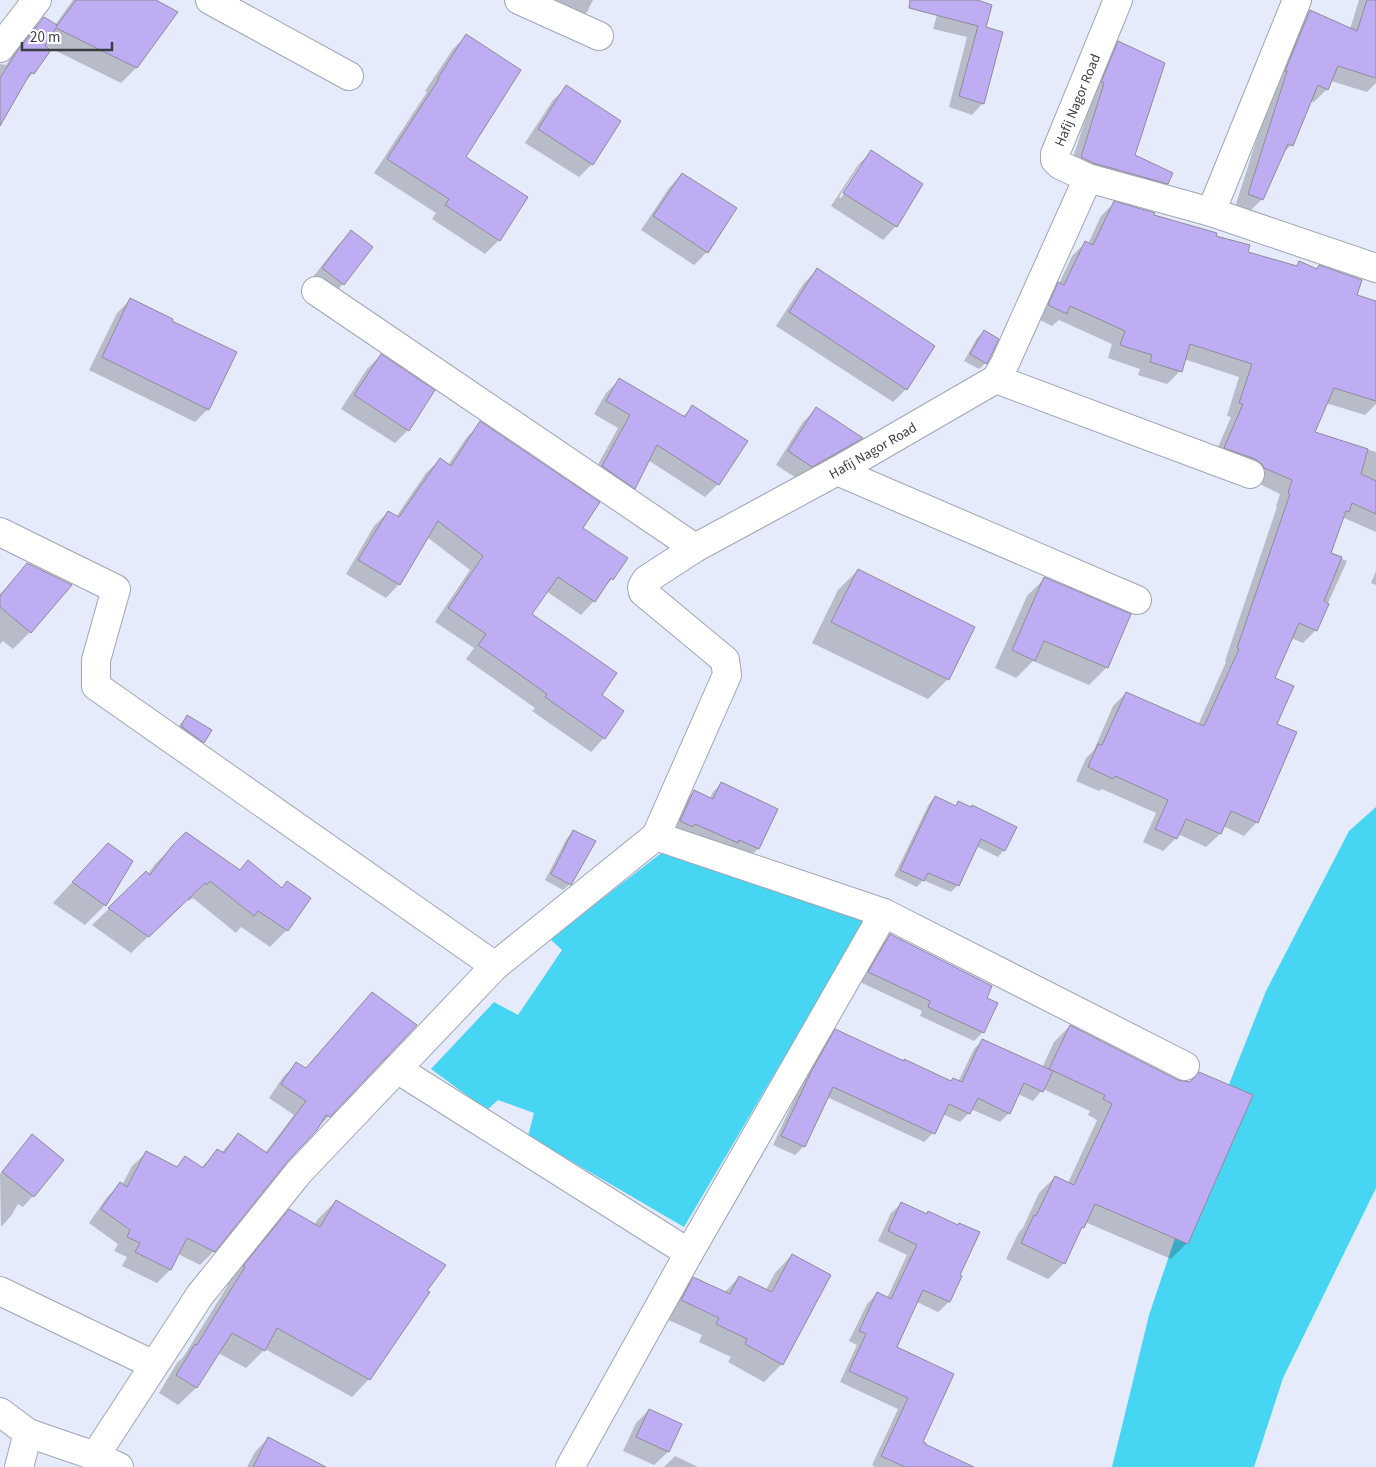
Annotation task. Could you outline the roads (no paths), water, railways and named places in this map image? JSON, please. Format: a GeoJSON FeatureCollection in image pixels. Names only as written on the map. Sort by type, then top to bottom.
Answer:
{"type":"FeatureCollection","features":[{"type":"Feature","properties":{"kind":"street"},"geometry":{"type":"LineString","coordinates":[[0,48],[37,0]]}},
{"type":"Feature","properties":{"kind":"street"},"geometry":{"type":"LineString","coordinates":[[210,0],[349,76]]}},
{"type":"Feature","properties":{"kind":"street"},"geometry":{"type":"LineString","coordinates":[[520,0],[599,36]]}},
{"type":"Feature","properties":{"kind":"street","name":"Hafij Nagor Road"},"geometry":{"type":"LineString","coordinates":[[1118,0],[1055,154],[1055,160],[1060,165],[1088,178],[1211,212],[1376,268]]}},
{"type":"Feature","properties":{"kind":"street"},"geometry":{"type":"LineString","coordinates":[[1211,212],[1297,0]]}},
{"type":"Feature","properties":{"kind":"street"},"geometry":{"type":"LineString","coordinates":[[1088,178],[1005,363],[996,378],[1250,474]]}},
{"type":"Feature","properties":{"kind":"street"},"geometry":{"type":"LineString","coordinates":[[316,291],[695,548]]}},
{"type":"Feature","properties":{"kind":"street","name":"Hafij Nagor Road"},"geometry":{"type":"LineString","coordinates":[[656,836],[727,675],[725,660],[643,592],[642,587],[646,580],[695,548],[837,471],[996,378]]}},
{"type":"Feature","properties":{"kind":"street"},"geometry":{"type":"LineString","coordinates":[[837,471],[1137,600]]}},
{"type":"Feature","properties":{"kind":"street"},"geometry":{"type":"LineString","coordinates":[[0,532],[116,589],[96,660],[96,686],[495,966]]}},
{"type":"Feature","properties":{"kind":"street"},"geometry":{"type":"LineString","coordinates":[[95,1456],[200,1295],[299,1172],[495,966],[656,836],[884,913],[1185,1066]]}},
{"type":"Feature","properties":{"kind":"street"},"geometry":{"type":"LineString","coordinates":[[570,1467],[689,1253],[884,913]]}},
{"type":"Feature","properties":{"kind":"street"},"geometry":{"type":"LineString","coordinates":[[397,1069],[689,1253]]}},
{"type":"Feature","properties":{"kind":"street"},"geometry":{"type":"LineString","coordinates":[[0,1291],[154,1366]]}},
{"type":"Feature","properties":{"kind":"street"},"geometry":{"type":"LineString","coordinates":[[0,1412],[28,1433],[95,1456],[119,1467]]}},
{"type":"Feature","properties":{"kind":"street"},"geometry":{"type":"LineString","coordinates":[[19,1467],[28,1433]]}},
{"type":"Feature","properties":{"kind":"water"},"geometry":{"type":"Polygon","coordinates":[[[1376,807],[1376,1188],[1283,1378],[1254,1467],[1112,1467],[1149,1315],[1216,1117],[1266,991],[1349,831],[1376,807]]]}},
{"type":"Feature","properties":{"kind":"water"},"geometry":{"type":"Polygon","coordinates":[[[664,851],[866,919],[684,1227],[528,1136],[534,1113],[498,1100],[487,1110],[431,1069],[494,1002],[518,1015],[562,950],[550,939],[664,851]]]}}]}
